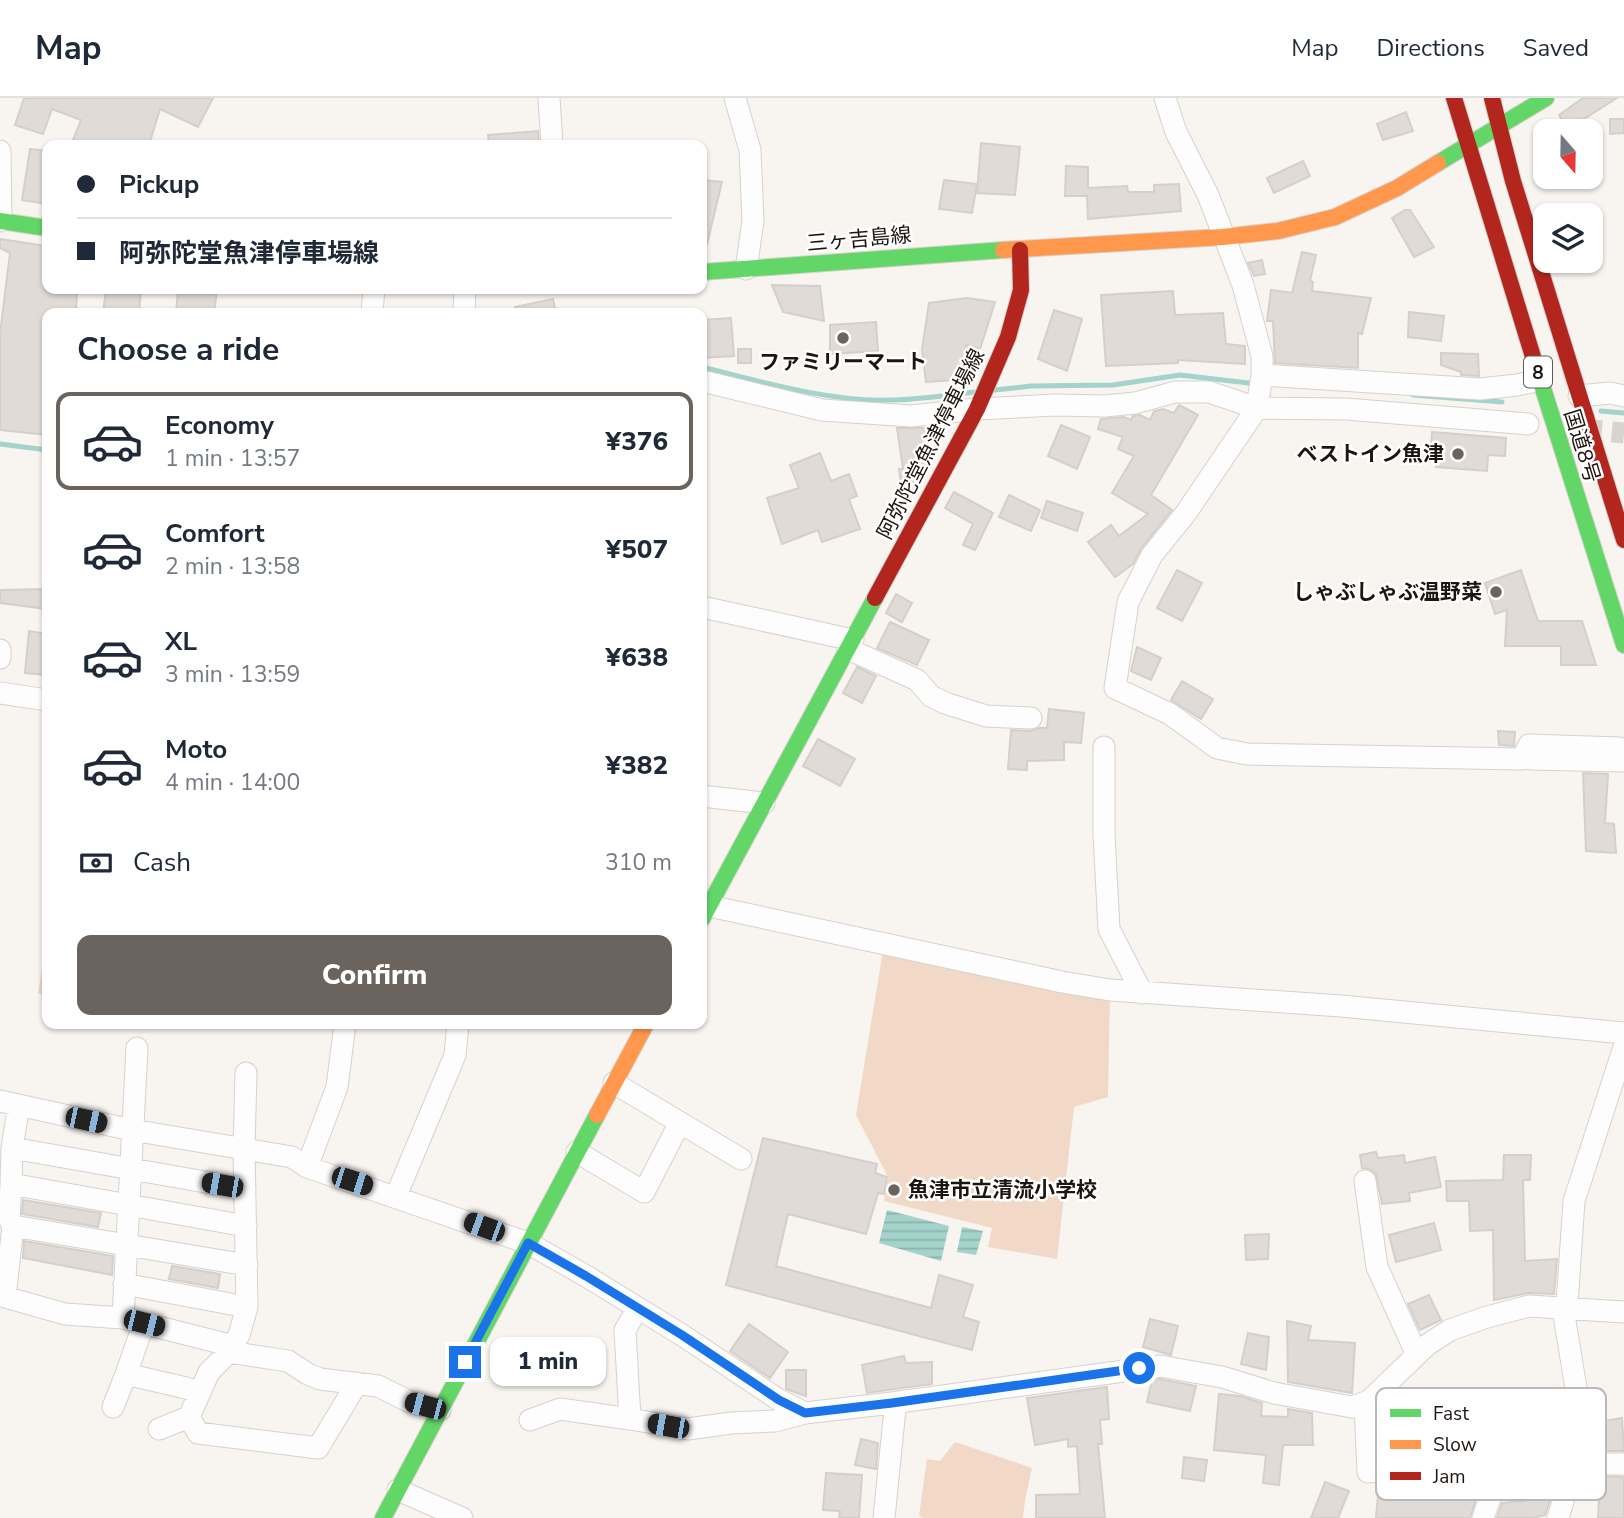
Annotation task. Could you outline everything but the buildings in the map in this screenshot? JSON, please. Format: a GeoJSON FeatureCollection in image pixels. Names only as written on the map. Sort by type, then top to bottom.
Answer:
{"type":"FeatureCollection","features":[{"type":"Feature","properties":{"kind":"main road","name":"国道8号"},"geometry":{"type":"LineString","coordinates":[[1454,98],[1624,645]]}},
{"type":"Feature","properties":{"kind":"main road","name":"国道8号"},"geometry":{"type":"LineString","coordinates":[[1492,98],[1513,181],[1624,540]]}},
{"type":"Feature","properties":{"kind":"main road"},"geometry":{"type":"LineString","coordinates":[[1020,250],[1223,237],[1278,231],[1335,217],[1397,188],[1546,98]]}},
{"type":"Feature","properties":{"kind":"main road"},"geometry":{"type":"LineString","coordinates":[[0,221],[42,227]]}},
{"type":"Feature","properties":{"kind":"main road","name":"三ヶ吉島線"},"geometry":{"type":"LineString","coordinates":[[707,272],[912,255],[1020,250]]}},
{"type":"Feature","properties":{"kind":"main road","name":"阿弥陀堂魚津停車場線"},"geometry":{"type":"LineString","coordinates":[[707,908],[977,409],[1009,337],[1021,290],[1020,250]]}},
{"type":"Feature","properties":{"kind":"main road"},"geometry":{"type":"LineString","coordinates":[[383,1518],[643,1029]]}},
{"type":"Feature","properties":{"kind":"street"},"geometry":{"type":"LineString","coordinates":[[549,98],[552,140]]}},
{"type":"Feature","properties":{"kind":"street"},"geometry":{"type":"LineString","coordinates":[[735,98],[750,150],[753,221],[746,269]]}},
{"type":"Feature","properties":{"kind":"street"},"geometry":{"type":"LineString","coordinates":[[1165,98],[1176,132],[1208,195],[1243,285],[1262,356],[1262,375],[1257,408],[1186,513],[1153,555],[1128,602],[1115,688],[1170,714],[1217,748],[1247,754],[1522,759],[1529,745],[1622,755]]}},
{"type":"Feature","properties":{"kind":"street"},"geometry":{"type":"LineString","coordinates":[[0,151],[0,221]]}},
{"type":"Feature","properties":{"kind":"street"},"geometry":{"type":"LineString","coordinates":[[1262,375],[1480,389],[1540,380]]}},
{"type":"Feature","properties":{"kind":"street"},"geometry":{"type":"LineString","coordinates":[[707,382],[822,410],[911,416],[977,409],[1056,405],[1105,406],[1135,403],[1175,393],[1209,393],[1257,408],[1346,409],[1528,424]]}},
{"type":"Feature","properties":{"kind":"street"},"geometry":{"type":"LineString","coordinates":[[1580,396],[1610,393],[1624,396]]}},
{"type":"Feature","properties":{"kind":"street"},"geometry":{"type":"LineString","coordinates":[[707,608],[850,645],[917,680],[931,696],[945,703],[986,716],[1031,718]]}},
{"type":"Feature","properties":{"kind":"street"},"geometry":{"type":"LineString","coordinates":[[0,650],[0,658]]}},
{"type":"Feature","properties":{"kind":"street"},"geometry":{"type":"LineString","coordinates":[[0,693],[42,699]]}},
{"type":"Feature","properties":{"kind":"street"},"geometry":{"type":"LineString","coordinates":[[1104,747],[1104,835],[1109,929],[1142,993]]}},
{"type":"Feature","properties":{"kind":"street"},"geometry":{"type":"LineString","coordinates":[[707,797],[764,803]]}},
{"type":"Feature","properties":{"kind":"street"},"geometry":{"type":"LineString","coordinates":[[707,912],[1110,990],[1341,1006],[1624,1033]]}},
{"type":"Feature","properties":{"kind":"street"},"geometry":{"type":"LineString","coordinates":[[307,1167],[337,1087],[344,1029]]}},
{"type":"Feature","properties":{"kind":"street"},"geometry":{"type":"LineString","coordinates":[[396,1196],[455,1055],[458,1029]]}},
{"type":"Feature","properties":{"kind":"street"},"geometry":{"type":"LineString","coordinates":[[1571,1388],[1563,1309],[1567,1304],[1574,1201],[1624,1046]]}},
{"type":"Feature","properties":{"kind":"street"},"geometry":{"type":"LineString","coordinates":[[123,1318],[136,1048]]}},
{"type":"Feature","properties":{"kind":"street"},"geometry":{"type":"LineString","coordinates":[[159,1429],[189,1417],[209,1372],[231,1349],[239,1335],[247,1307],[244,1148],[246,1073]]}},
{"type":"Feature","properties":{"kind":"street"},"geometry":{"type":"LineString","coordinates":[[614,1083],[741,1158]]}},
{"type":"Feature","properties":{"kind":"street"},"geometry":{"type":"LineString","coordinates":[[440,1410],[411,1402],[378,1386],[320,1379],[288,1361],[231,1349],[144,1323],[123,1318],[65,1314],[2,1296],[11,1184],[9,1103],[132,1130],[292,1157],[307,1167],[528,1243],[638,1308],[779,1400],[805,1413]]}},
{"type":"Feature","properties":{"kind":"street"},"geometry":{"type":"LineString","coordinates":[[577,1152],[644,1192],[676,1130]]}},
{"type":"Feature","properties":{"kind":"street"},"geometry":{"type":"LineString","coordinates":[[12,1148],[245,1189]]}},
{"type":"Feature","properties":{"kind":"street"},"geometry":{"type":"LineString","coordinates":[[1365,1181],[1377,1268],[1417,1355]]}},
{"type":"Feature","properties":{"kind":"street"},"geometry":{"type":"LineString","coordinates":[[11,1184],[246,1226]]}},
{"type":"Feature","properties":{"kind":"street"},"geometry":{"type":"LineString","coordinates":[[7,1221],[126,1245],[247,1265]]}},
{"type":"Feature","properties":{"kind":"street"},"geometry":{"type":"LineString","coordinates":[[124,1284],[247,1307]]}},
{"type":"Feature","properties":{"kind":"street"},"geometry":{"type":"LineString","coordinates":[[1380,1388],[1450,1330],[1487,1317],[1529,1306],[1624,1312]]}},
{"type":"Feature","properties":{"kind":"street"},"geometry":{"type":"LineString","coordinates":[[630,1419],[625,1330],[638,1308]]}},
{"type":"Feature","properties":{"kind":"street"},"geometry":{"type":"LineString","coordinates":[[113,1407],[144,1323]]}},
{"type":"Feature","properties":{"kind":"street"},"geometry":{"type":"LineString","coordinates":[[530,1420],[560,1409],[688,1429],[775,1421],[805,1413],[1160,1366],[1222,1377],[1274,1393],[1353,1407],[1365,1402],[1376,1392]]}},
{"type":"Feature","properties":{"kind":"street"},"geometry":{"type":"LineString","coordinates":[[126,1374],[186,1388],[200,1394]]}},
{"type":"Feature","properties":{"kind":"street"},"geometry":{"type":"LineString","coordinates":[[189,1417],[198,1433],[318,1448],[357,1383]]}},
{"type":"Feature","properties":{"kind":"street"},"geometry":{"type":"LineString","coordinates":[[1365,1402],[1368,1472],[1376,1471]]}},
{"type":"Feature","properties":{"kind":"street"},"geometry":{"type":"LineString","coordinates":[[884,1518],[895,1409],[892,1403]]}},
{"type":"Feature","properties":{"kind":"street"},"geometry":{"type":"LineString","coordinates":[[1606,1464],[1624,1464]]}},
{"type":"Feature","properties":{"kind":"street"},"geometry":{"type":"LineString","coordinates":[[398,1490],[462,1518]]}},
{"type":"Feature","properties":{"kind":"street"},"geometry":{"type":"LineString","coordinates":[[1483,1518],[1489,1500]]}},
{"type":"Feature","properties":{"kind":"street"},"geometry":{"type":"LineString","coordinates":[[1558,1518],[1566,1500]]}},
{"type":"Feature","properties":{"kind":"shaded area"},"geometry":{"type":"Polygon","coordinates":[[[884,944],[1110,990],[1108,1097],[1074,1107],[1057,1259],[988,1247],[992,1228],[884,1201],[888,1177],[856,1115],[884,944]]]}},
{"type":"Feature","properties":{"kind":"shaded area"},"geometry":{"type":"Polygon","coordinates":[[[42,970],[42,995],[38,993],[42,970]]]}},
{"type":"Feature","properties":{"kind":"shaded area"},"geometry":{"type":"Polygon","coordinates":[[[955,1442],[1032,1468],[1023,1518],[919,1516],[927,1459],[940,1461],[955,1442]]]}},
{"type":"Feature","properties":{"kind":"water"},"geometry":{"type":"Polygon","coordinates":[[[887,1210],[949,1226],[941,1261],[879,1243],[887,1210]]]}},
{"type":"Feature","properties":{"kind":"water"},"geometry":{"type":"Polygon","coordinates":[[[962,1227],[983,1231],[976,1255],[957,1252],[962,1227]]]}},
{"type":"Feature","properties":{"kind":"waterway"},"geometry":{"type":"LineString","coordinates":[[707,368],[795,390],[842,398],[899,400],[975,392]]}},
{"type":"Feature","properties":{"kind":"waterway"},"geometry":{"type":"LineString","coordinates":[[995,390],[1031,386],[1113,385],[1180,375],[1257,384]]}},
{"type":"Feature","properties":{"kind":"waterway"},"geometry":{"type":"LineString","coordinates":[[1413,395],[1502,402]]}},
{"type":"Feature","properties":{"kind":"waterway"},"geometry":{"type":"LineString","coordinates":[[1601,411],[1624,413]]}},
{"type":"Feature","properties":{"kind":"waterway"},"geometry":{"type":"LineString","coordinates":[[0,444],[42,449]]}},
{"type":"Feature","properties":{"kind":"tunnel"},"geometry":{"type":"LineString","coordinates":[[1581,429],[1624,433]]}},
{"type":"Feature","properties":{"kind":"traffic: fast"},"geometry":{"type":"LineString","coordinates":[[1438,163],[1546,98]]}},
{"type":"Feature","properties":{"kind":"traffic: fast"},"geometry":{"type":"LineString","coordinates":[[0,221],[42,227]]}},
{"type":"Feature","properties":{"kind":"traffic: fast"},"geometry":{"type":"LineString","coordinates":[[707,272],[1003,250]]}},
{"type":"Feature","properties":{"kind":"traffic: fast"},"geometry":{"type":"LineString","coordinates":[[1534,360],[1624,645]]}},
{"type":"Feature","properties":{"kind":"traffic: fast"},"geometry":{"type":"LineString","coordinates":[[707,910],[875,598]]}},
{"type":"Feature","properties":{"kind":"traffic: fast"},"geometry":{"type":"LineString","coordinates":[[383,1518],[597,1115]]}},
{"type":"Feature","properties":{"kind":"traffic: slow"},"geometry":{"type":"LineString","coordinates":[[1003,250],[1223,237],[1278,231],[1335,217],[1397,188],[1438,163]]}},
{"type":"Feature","properties":{"kind":"traffic: slow"},"geometry":{"type":"LineString","coordinates":[[597,1115],[643,1029]]}},
{"type":"Feature","properties":{"kind":"traffic: jam"},"geometry":{"type":"LineString","coordinates":[[1454,98],[1534,360]]}},
{"type":"Feature","properties":{"kind":"traffic: jam"},"geometry":{"type":"LineString","coordinates":[[1492,98],[1513,181],[1624,540]]}},
{"type":"Feature","properties":{"kind":"traffic: jam"},"geometry":{"type":"LineString","coordinates":[[875,598],[977,409],[1008,337],[1021,290],[1020,250]]}},
{"type":"Feature","properties":{"kind":"place","name":"ファミリーマート"},"geometry":{"type":"Point","coordinates":[843,338]}},
{"type":"Feature","properties":{"kind":"place","name":"ベストイン魚津"},"geometry":{"type":"Point","coordinates":[1458,454]}},
{"type":"Feature","properties":{"kind":"place","name":"しゃぶしゃぶ温野菜"},"geometry":{"type":"Point","coordinates":[1496,592]}},
{"type":"Feature","properties":{"kind":"place","name":"魚津市立清流小学校"},"geometry":{"type":"Point","coordinates":[894,1190]}},
{"type":"Feature","properties":{"kind":"route"},"geometry":{"type":"LineString","coordinates":[[465,1362],[528,1243],[682,1335],[779,1400],[805,1413],[1139,1368]]}}]}
